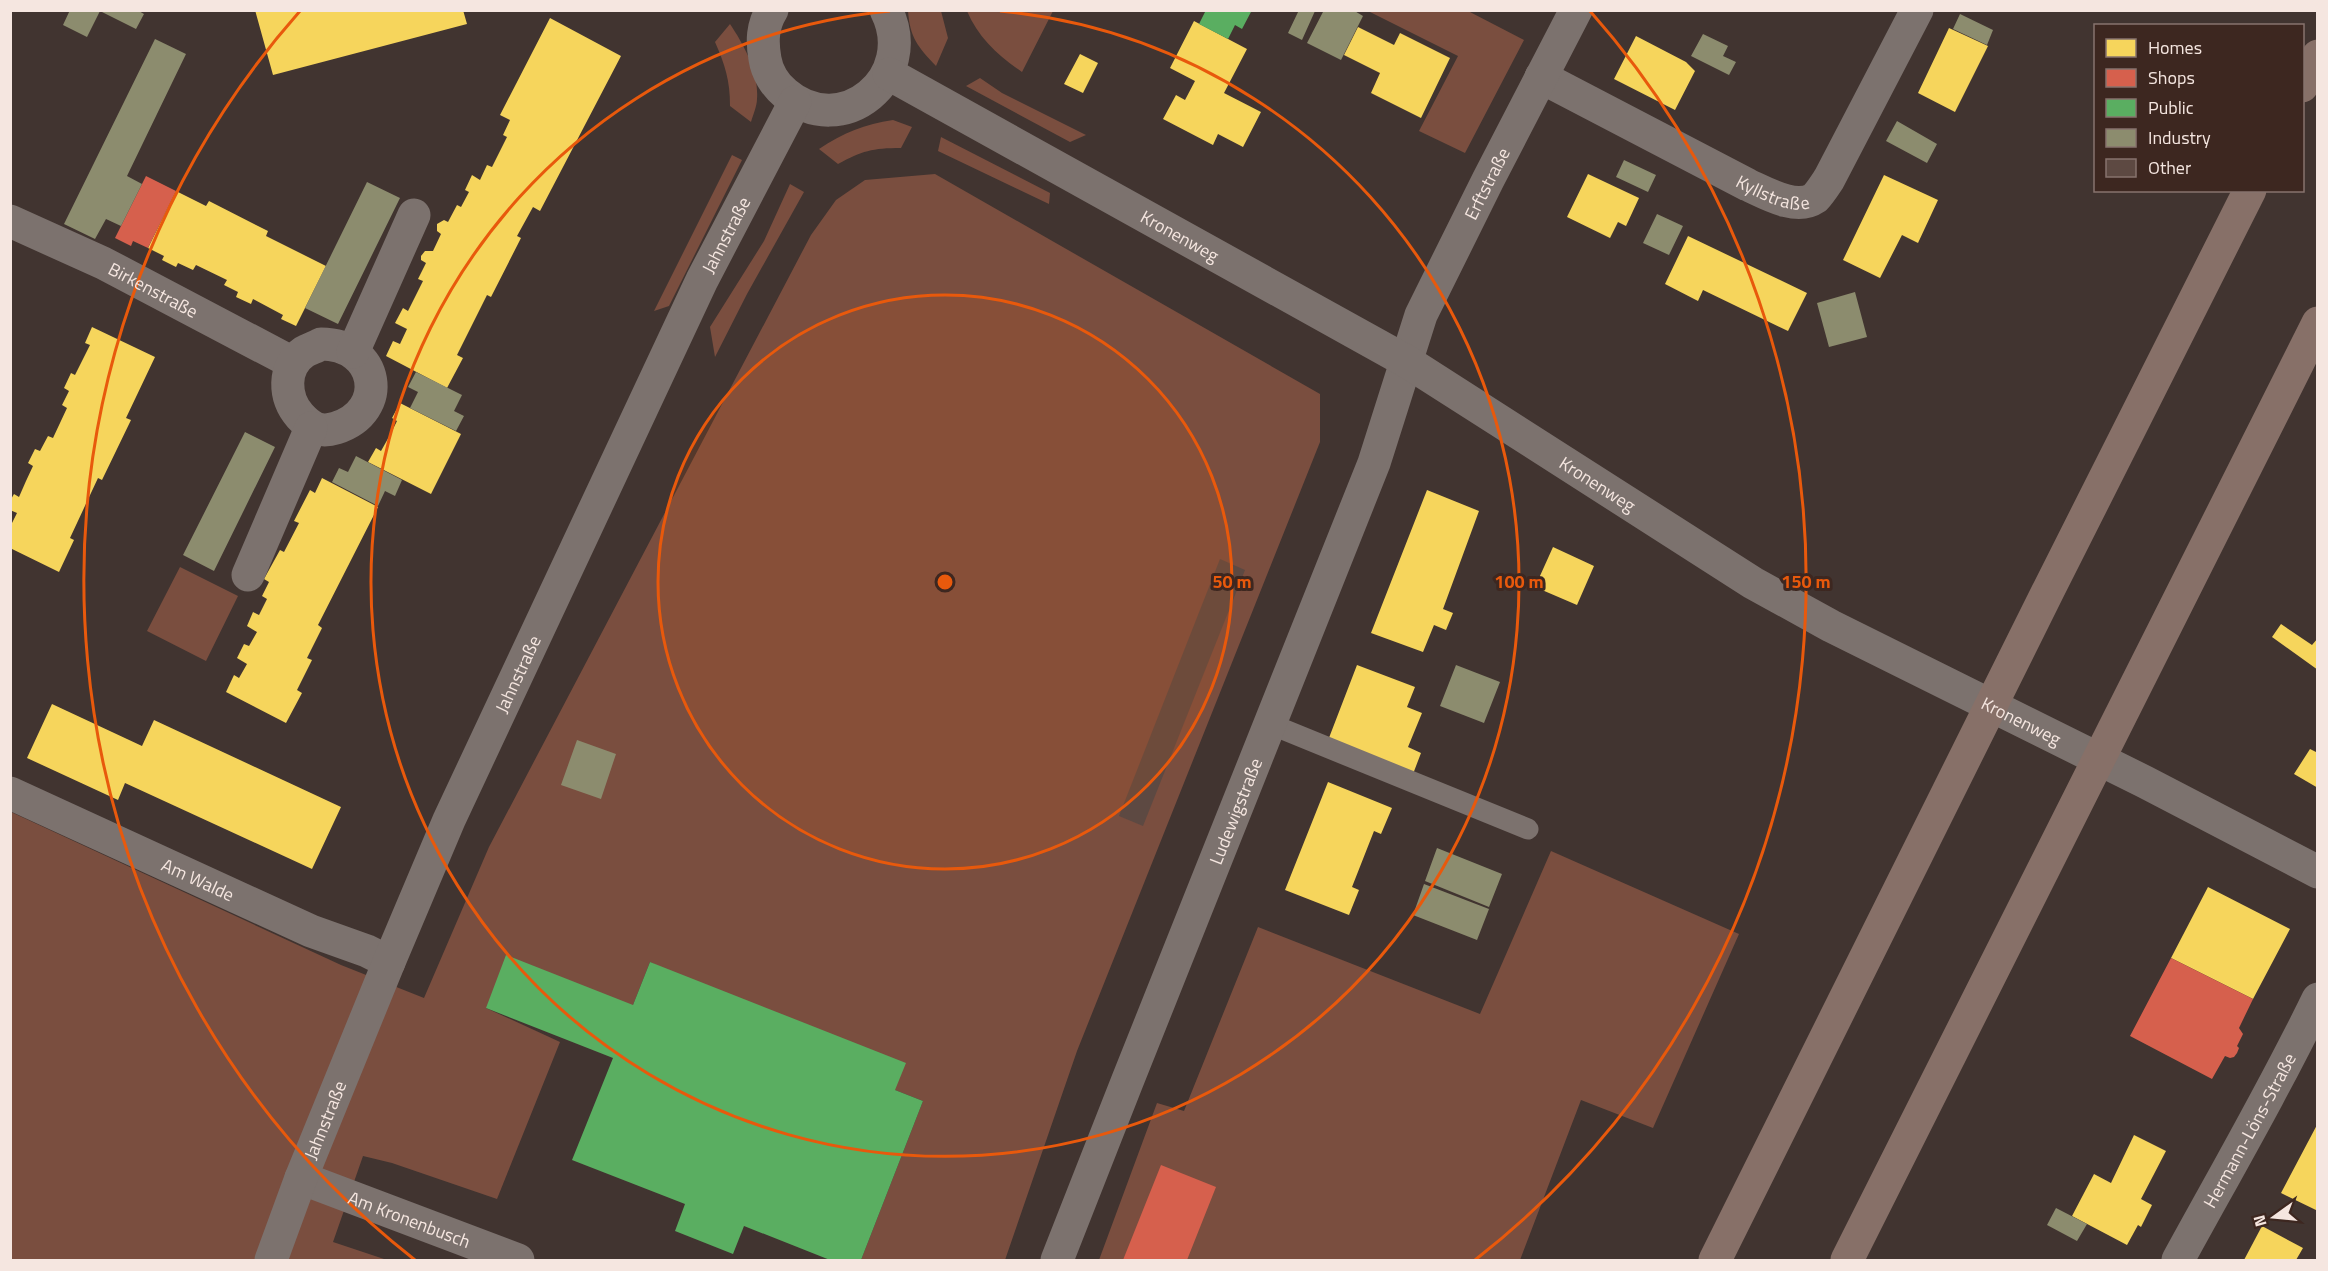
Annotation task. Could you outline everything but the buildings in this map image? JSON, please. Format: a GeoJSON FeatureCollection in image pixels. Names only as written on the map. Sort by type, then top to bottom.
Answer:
{"type":"FeatureCollection","features":[{"type":"Feature","properties":{"kind":"highway"},"geometry":{"type":"LineString","coordinates":[[2304,82],[2318,56]]}},
{"type":"Feature","properties":{"kind":"highway"},"geometry":{"type":"LineString","coordinates":[[1715,1260],[2249,192]]}},
{"type":"Feature","properties":{"kind":"highway"},"geometry":{"type":"LineString","coordinates":[[1847,1260],[2318,323]]}},
{"type":"Feature","properties":{"kind":"street"},"geometry":{"type":"LineString","coordinates":[[764,13],[762,42],[766,65],[777,86],[795,102],[821,110],[848,108],[872,95],[889,74],[895,56],[896,38],[886,10]]}},
{"type":"Feature","properties":{"kind":"street","name":"Erftstraße"},"geometry":{"type":"LineString","coordinates":[[1406,361],[1421,315],[1576,10]]}},
{"type":"Feature","properties":{"kind":"street","name":"Kyllstraße"},"geometry":{"type":"LineString","coordinates":[[1541,77],[1748,185],[1800,204],[1815,197],[1829,179],[1917,10]]}},
{"type":"Feature","properties":{"kind":"street","name":"Kronenweg"},"geometry":{"type":"LineString","coordinates":[[889,74],[1406,361],[1753,583],[1831,626],[2145,782],[2318,872]]}},
{"type":"Feature","properties":{"kind":"street","name":"Jahnstraße"},"geometry":{"type":"LineString","coordinates":[[271,1260],[301,1178],[454,810],[702,280],[795,102]]}},
{"type":"Feature","properties":{"kind":"street"},"geometry":{"type":"LineString","coordinates":[[353,352],[414,215]]}},
{"type":"Feature","properties":{"kind":"street","name":"Birkenstraße"},"geometry":{"type":"LineString","coordinates":[[10,221],[103,263],[293,363]]}},
{"type":"Feature","properties":{"kind":"street"},"geometry":{"type":"LineString","coordinates":[[321,344],[335,344],[353,352],[364,361],[369,371],[371,386],[366,407],[356,418],[343,426],[326,431],[311,428],[294,409],[288,396],[287,381],[293,363],[304,352],[321,344]]}},
{"type":"Feature","properties":{"kind":"street","name":"Ludewigstraße"},"geometry":{"type":"LineString","coordinates":[[1057,1260],[1374,463],[1406,361]]}},
{"type":"Feature","properties":{"kind":"street"},"geometry":{"type":"LineString","coordinates":[[248,575],[311,428]]}},
{"type":"Feature","properties":{"kind":"street","name":"Am Walde"},"geometry":{"type":"LineString","coordinates":[[10,793],[312,931],[367,951],[389,962]]}},
{"type":"Feature","properties":{"kind":"street","name":"Hermann-Löns-Straße"},"geometry":{"type":"LineString","coordinates":[[2178,1260],[2287,1063],[2318,999]]}},
{"type":"Feature","properties":{"kind":"street","name":"Am Kronenbusch"},"geometry":{"type":"LineString","coordinates":[[301,1178],[518,1260]]}},
{"type":"Feature","properties":{"kind":"lane"},"geometry":{"type":"LineString","coordinates":[[1270,724],[1528,829]]}},
{"type":"Feature","properties":{"kind":"shaded area"},"geometry":{"type":"Polygon","coordinates":[[[908,11],[941,11],[948,38],[936,66],[916,42],[908,11]]]}},
{"type":"Feature","properties":{"kind":"shaded area"},"geometry":{"type":"Polygon","coordinates":[[[967,11],[1053,11],[1022,72],[990,45],[977,29],[967,11]]]}},
{"type":"Feature","properties":{"kind":"shaded area"},"geometry":{"type":"Polygon","coordinates":[[[1368,11],[1468,11],[1524,40],[1465,153],[1419,131],[1458,56],[1368,11]]]}},
{"type":"Feature","properties":{"kind":"shaded area"},"geometry":{"type":"Polygon","coordinates":[[[730,24],[745,50],[756,79],[757,102],[751,122],[730,106],[726,73],[715,42],[730,24]]]}},
{"type":"Feature","properties":{"kind":"shaded area"},"geometry":{"type":"Polygon","coordinates":[[[980,78],[1002,93],[1086,135],[1070,142],[966,86],[980,78]]]}},
{"type":"Feature","properties":{"kind":"shaded area"},"geometry":{"type":"Polygon","coordinates":[[[893,120],[912,127],[901,148],[868,151],[838,164],[819,149],[854,130],[893,120]]]}},
{"type":"Feature","properties":{"kind":"shaded area"},"geometry":{"type":"Polygon","coordinates":[[[941,137],[1050,193],[1049,204],[938,151],[941,137]]]}},
{"type":"Feature","properties":{"kind":"shaded area"},"geometry":{"type":"Polygon","coordinates":[[[732,155],[742,160],[669,306],[654,311],[732,155]]]}},
{"type":"Feature","properties":{"kind":"shaded area"},"geometry":{"type":"Polygon","coordinates":[[[935,174],[1320,394],[1320,442],[1077,1051],[1005,1260],[861,1260],[923,1101],[895,1090],[650,962],[633,1005],[486,1008],[560,1042],[497,1199],[392,1163],[363,1156],[333,1242],[387,1260],[11,1260],[11,812],[341,965],[424,998],[489,847],[811,235],[836,200],[865,180],[935,174]]]}},
{"type":"Feature","properties":{"kind":"shaded area"},"geometry":{"type":"Polygon","coordinates":[[[790,184],[804,192],[715,357],[710,327],[764,241],[790,184]]]}},
{"type":"Feature","properties":{"kind":"shaded area"},"geometry":{"type":"Polygon","coordinates":[[[180,567],[238,596],[206,661],[147,631],[180,567]]]}},
{"type":"Feature","properties":{"kind":"shaded area"},"geometry":{"type":"Polygon","coordinates":[[[1551,851],[1739,934],[1653,1128],[1581,1100],[1520,1260],[1099,1260],[1157,1103],[1184,1111],[1258,927],[1480,1014],[1551,851]]]}}]}
